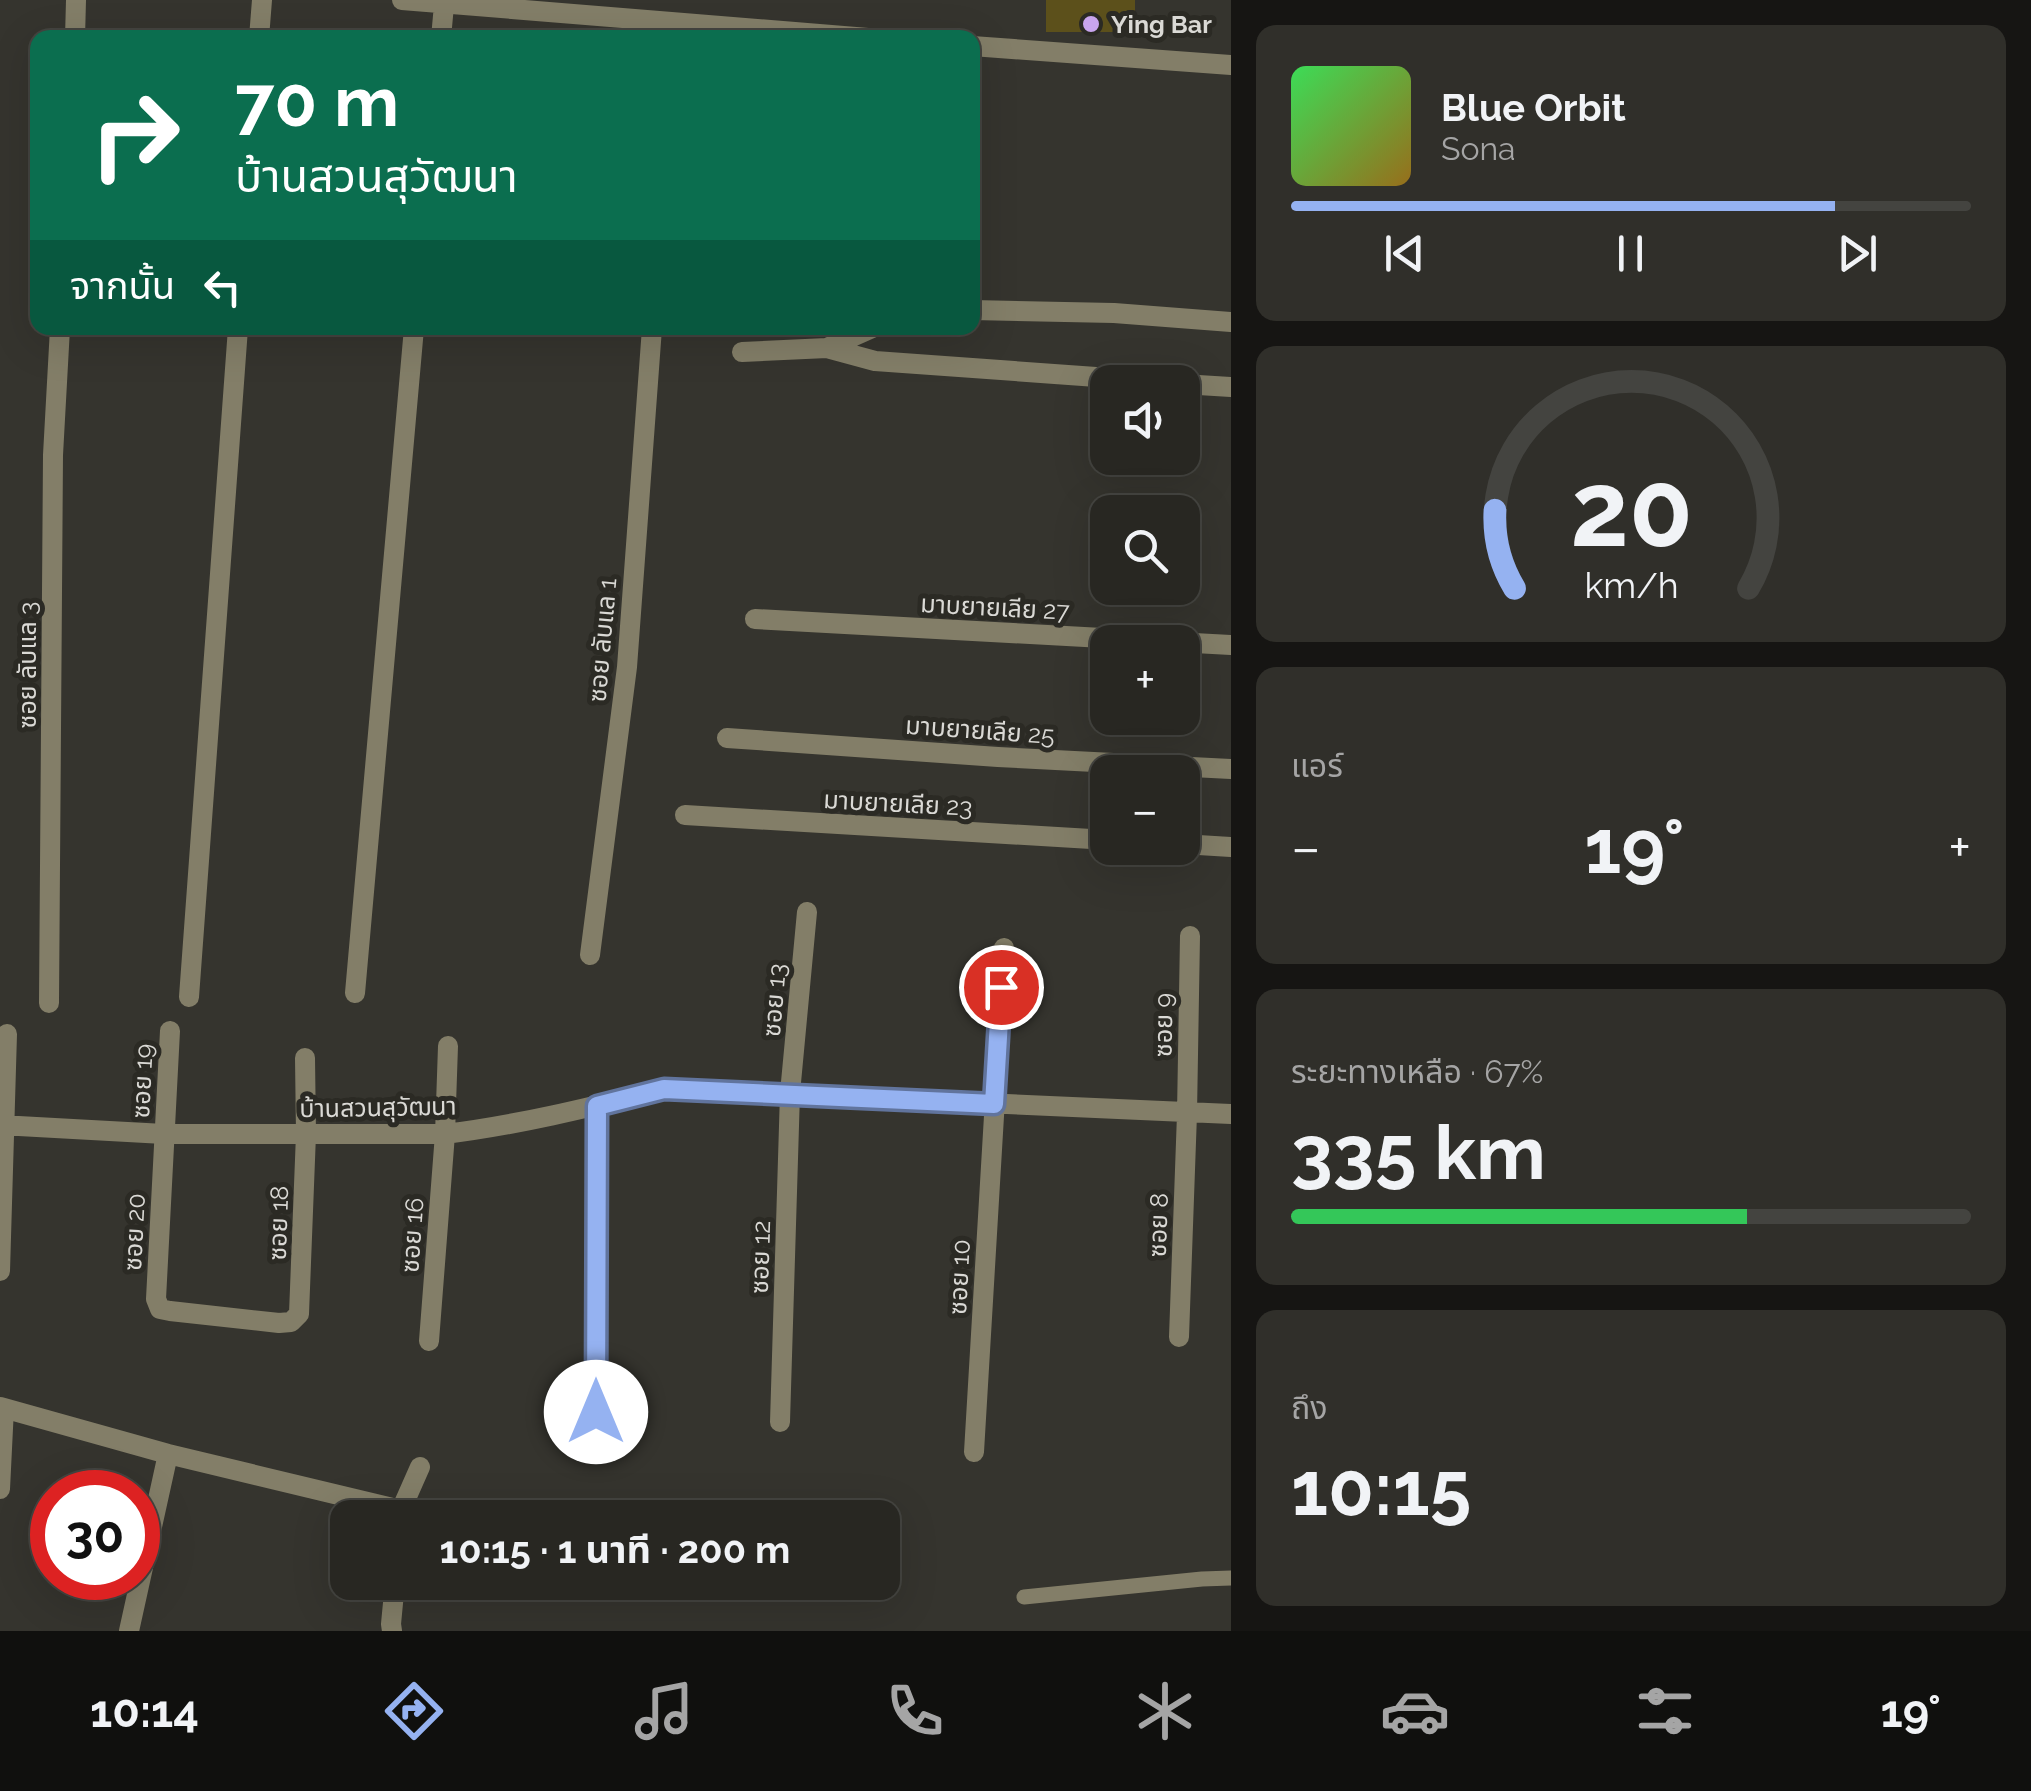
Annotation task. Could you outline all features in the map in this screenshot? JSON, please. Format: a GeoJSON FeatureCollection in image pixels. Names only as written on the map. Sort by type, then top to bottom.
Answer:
{"type":"FeatureCollection","features":[{"type":"Feature","properties":{"kind":"street"},"geometry":{"type":"LineString","coordinates":[[74,30],[76,0]]}},
{"type":"Feature","properties":{"kind":"street"},"geometry":{"type":"LineString","coordinates":[[260,30],[262,0]]}},
{"type":"Feature","properties":{"kind":"street"},"geometry":{"type":"LineString","coordinates":[[402,0],[678,30]]}},
{"type":"Feature","properties":{"kind":"street"},"geometry":{"type":"LineString","coordinates":[[441,30],[444,5]]}},
{"type":"Feature","properties":{"kind":"street"},"geometry":{"type":"LineString","coordinates":[[980,47],[1231,65]]}},
{"type":"Feature","properties":{"kind":"street"},"geometry":{"type":"LineString","coordinates":[[980,310],[1114,313],[1231,322]]}},
{"type":"Feature","properties":{"kind":"street","name":"ซอย ลับแล 3"},"geometry":{"type":"LineString","coordinates":[[49,1004],[54,455],[60,335]]}},
{"type":"Feature","properties":{"kind":"street"},"geometry":{"type":"LineString","coordinates":[[189,997],[237,335]]}},
{"type":"Feature","properties":{"kind":"street"},"geometry":{"type":"LineString","coordinates":[[355,993],[413,335]]}},
{"type":"Feature","properties":{"kind":"street","name":"ซอย ลับแล 1"},"geometry":{"type":"LineString","coordinates":[[590,955],[627,667],[651,335]]}},
{"type":"Feature","properties":{"kind":"street"},"geometry":{"type":"LineString","coordinates":[[827,348],[856,335]]}},
{"type":"Feature","properties":{"kind":"street"},"geometry":{"type":"LineString","coordinates":[[742,352],[827,348],[875,361],[1090,377]]}},
{"type":"Feature","properties":{"kind":"street"},"geometry":{"type":"LineString","coordinates":[[1200,385],[1231,387]]}},
{"type":"Feature","properties":{"kind":"street","name":"มาบยายเลีย 27"},"geometry":{"type":"LineString","coordinates":[[756,618],[1231,644]]}},
{"type":"Feature","properties":{"kind":"street","name":"มาบยายเลีย 25"},"geometry":{"type":"LineString","coordinates":[[727,738],[1231,769]]}},
{"type":"Feature","properties":{"kind":"street","name":"มาบยายเลีย 23"},"geometry":{"type":"LineString","coordinates":[[685,816],[1090,839]]}},
{"type":"Feature","properties":{"kind":"street"},"geometry":{"type":"LineString","coordinates":[[1200,845],[1231,847]]}},
{"type":"Feature","properties":{"kind":"street","name":"ซอย 13"},"geometry":{"type":"LineString","coordinates":[[790,1094],[807,912]]}},
{"type":"Feature","properties":{"kind":"street","name":"ซอย 9"},"geometry":{"type":"LineString","coordinates":[[1187,1114],[1190,936]]}},
{"type":"Feature","properties":{"kind":"street","name":"ซอย 10"},"geometry":{"type":"LineString","coordinates":[[974,1452],[1004,948]]}},
{"type":"Feature","properties":{"kind":"street","name":"ซอย 19"},"geometry":{"type":"LineString","coordinates":[[164,1134],[170,1031]]}},
{"type":"Feature","properties":{"kind":"street"},"geometry":{"type":"LineString","coordinates":[[0,1272],[8,1034]]}},
{"type":"Feature","properties":{"kind":"street","name":"ซอย 16"},"geometry":{"type":"LineString","coordinates":[[429,1341],[448,1046]]}},
{"type":"Feature","properties":{"kind":"street","name":"ซอย 18"},"geometry":{"type":"LineString","coordinates":[[299,1314],[306,1134],[304,1058]]}},
{"type":"Feature","properties":{"kind":"street","name":"บ้านสวนสุวัฒนา"},"geometry":{"type":"LineString","coordinates":[[3,1125],[164,1134],[445,1134],[597,1106],[664,1089],[1231,1114]]}},
{"type":"Feature","properties":{"kind":"street","name":"ซอย 12"},"geometry":{"type":"LineString","coordinates":[[780,1422],[790,1094]]}},
{"type":"Feature","properties":{"kind":"street"},"geometry":{"type":"LineString","coordinates":[[596,1450],[597,1106]]}},
{"type":"Feature","properties":{"kind":"street","name":"ซอย 8"},"geometry":{"type":"LineString","coordinates":[[1179,1337],[1187,1114]]}},
{"type":"Feature","properties":{"kind":"street","name":"ซอย 20"},"geometry":{"type":"LineString","coordinates":[[164,1134],[156,1299],[160,1308],[278,1323],[292,1322],[299,1314]]}},
{"type":"Feature","properties":{"kind":"street"},"geometry":{"type":"LineString","coordinates":[[0,1489],[2,1408],[347,1500]]}},
{"type":"Feature","properties":{"kind":"street"},"geometry":{"type":"LineString","coordinates":[[129,1631],[168,1454]]}},
{"type":"Feature","properties":{"kind":"street"},"geometry":{"type":"LineString","coordinates":[[407,1500],[420,1467]]}},
{"type":"Feature","properties":{"kind":"street"},"geometry":{"type":"LineString","coordinates":[[392,1631],[394,1600]]}},
{"type":"Feature","properties":{"kind":"lane"},"geometry":{"type":"LineString","coordinates":[[1024,1597],[1231,1578]]}},
{"type":"Feature","properties":{"kind":"building"},"geometry":{"type":"Polygon","coordinates":[[[1046,0],[1135,0],[1135,32],[1046,32],[1046,0]]]}},
{"type":"Feature","properties":{"kind":"place","name":"Ying Bar"},"geometry":{"type":"Point","coordinates":[1091,24]}},
{"type":"Feature","properties":{"kind":"route"},"geometry":{"type":"LineString","coordinates":[[596,1412],[597,1106],[664,1089],[994,1104],[1001,987]]}}]}
